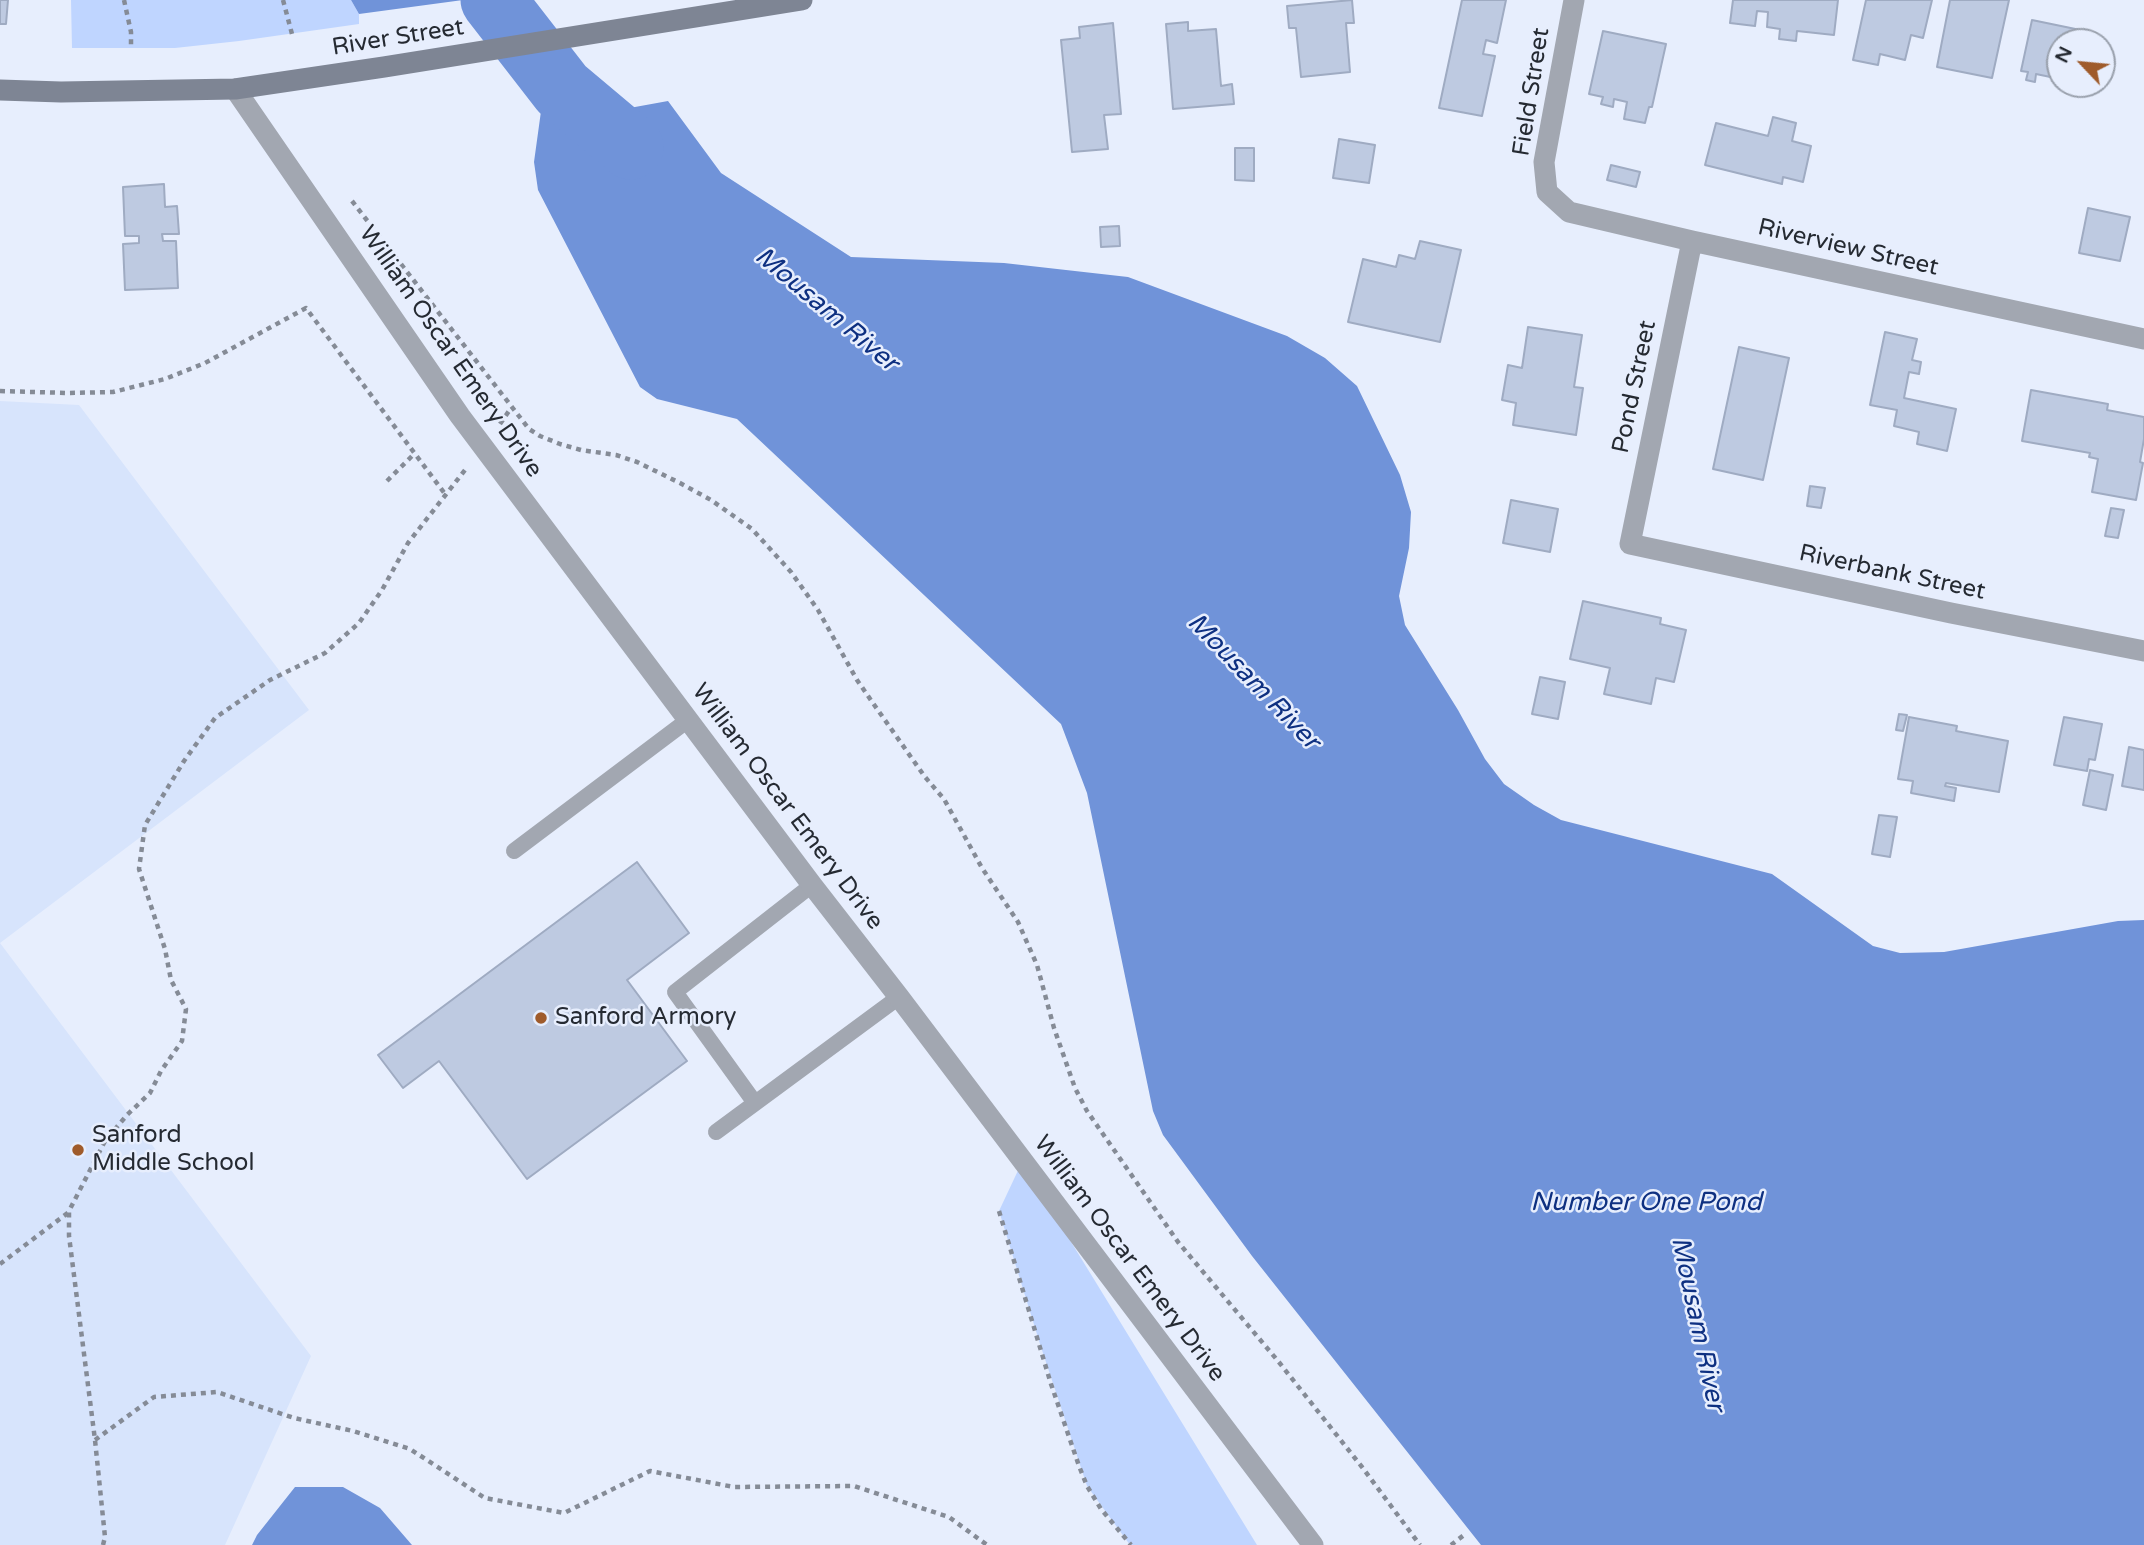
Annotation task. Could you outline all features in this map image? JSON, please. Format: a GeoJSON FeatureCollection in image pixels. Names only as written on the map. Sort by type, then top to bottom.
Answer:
{"type":"FeatureCollection","features":[{"type":"Feature","properties":{"kind":"street","name":"River Street"},"geometry":{"type":"LineString","coordinates":[[0,90],[61,92],[235,89],[802,0]]}},
{"type":"Feature","properties":{"kind":"street","name":"Field Street"},"geometry":{"type":"LineString","coordinates":[[1547,192],[1544,162],[1574,0]]}},
{"type":"Feature","properties":{"kind":"street","name":"William Oscar Emery Drive"},"geometry":{"type":"LineString","coordinates":[[235,89],[483,447],[812,886],[1313,1545]]}},
{"type":"Feature","properties":{"kind":"street","name":"Riverview Street"},"geometry":{"type":"LineString","coordinates":[[1547,192],[1569,212],[2144,340]]}},
{"type":"Feature","properties":{"kind":"street","name":"Pond Street"},"geometry":{"type":"LineString","coordinates":[[1630,544],[1692,241]]}},
{"type":"Feature","properties":{"kind":"street","name":"Riverbank Street"},"geometry":{"type":"LineString","coordinates":[[1630,544],[1951,613],[2144,651]]}},
{"type":"Feature","properties":{"kind":"lane"},"geometry":{"type":"LineString","coordinates":[[514,851],[688,720]]}},
{"type":"Feature","properties":{"kind":"lane"},"geometry":{"type":"LineString","coordinates":[[755,1103],[675,992],[812,886]]}},
{"type":"Feature","properties":{"kind":"lane"},"geometry":{"type":"LineString","coordinates":[[716,1132],[899,997]]}},
{"type":"Feature","properties":{"kind":"path"},"geometry":{"type":"LineString","coordinates":[[124,0],[131,32],[131,47]]}},
{"type":"Feature","properties":{"kind":"path"},"geometry":{"type":"LineString","coordinates":[[283,0],[292,34]]}},
{"type":"Feature","properties":{"kind":"path"},"geometry":{"type":"LineString","coordinates":[[352,201],[529,429],[540,436],[581,450],[616,455],[637,462],[711,500],[751,528],[791,572],[818,610],[869,697],[919,769],[944,799],[975,856],[1018,922],[1037,965],[1054,1028],[1075,1088],[1087,1111],[1178,1241],[1321,1414],[1420,1545]]}},
{"type":"Feature","properties":{"kind":"path"},"geometry":{"type":"LineString","coordinates":[[0,390],[113,392],[165,379],[205,363],[306,308],[446,494]]}},
{"type":"Feature","properties":{"kind":"path"},"geometry":{"type":"LineString","coordinates":[[0,1264],[69,1211],[105,1141],[150,1093],[161,1071],[182,1041],[186,1009],[171,980],[165,949],[139,869],[145,825],[184,761],[215,718],[270,680],[325,653],[359,623],[382,590],[408,543],[511,408]]}},
{"type":"Feature","properties":{"kind":"path"},"geometry":{"type":"LineString","coordinates":[[387,481],[415,453]]}},
{"type":"Feature","properties":{"kind":"path"},"geometry":{"type":"LineString","coordinates":[[69,1211],[69,1236],[104,1525],[103,1545]]}},
{"type":"Feature","properties":{"kind":"path"},"geometry":{"type":"LineString","coordinates":[[999,1211],[1051,1384],[1079,1466],[1101,1509],[1131,1545]]}},
{"type":"Feature","properties":{"kind":"path"},"geometry":{"type":"LineString","coordinates":[[95,1440],[154,1397],[217,1392],[294,1418],[353,1431],[410,1449],[485,1498],[564,1513],[650,1471],[734,1488],[854,1486],[950,1517],[987,1545]]}},
{"type":"Feature","properties":{"kind":"path"},"geometry":{"type":"LineString","coordinates":[[1451,1545],[1464,1535]]}},
{"type":"Feature","properties":{"kind":"shaded area"},"geometry":{"type":"Polygon","coordinates":[[[71,0],[351,0],[359,14],[359,24],[175,48],[72,48],[71,0]]]}},
{"type":"Feature","properties":{"kind":"shaded area"},"geometry":{"type":"Polygon","coordinates":[[[0,401],[79,405],[309,710],[0,943],[0,401]]]}},
{"type":"Feature","properties":{"kind":"shaded area","name":"Sanford Middle School"},"geometry":{"type":"Polygon","coordinates":[[[0,943],[311,1356],[225,1545],[0,1545],[0,943]]]}},
{"type":"Feature","properties":{"kind":"shaded area"},"geometry":{"type":"Polygon","coordinates":[[[1022,1162],[1257,1545],[1130,1545],[1087,1486],[999,1211],[1022,1162]]]}},
{"type":"Feature","properties":{"kind":"water"},"geometry":{"type":"Polygon","coordinates":[[[351,0],[463,0],[359,14],[351,0]]]}},
{"type":"Feature","properties":{"kind":"water","name":"Number One Pond"},"geometry":{"type":"Polygon","coordinates":[[[602,82],[624,109],[668,101],[721,173],[851,257],[1004,263],[1128,277],[1287,336],[1325,358],[1357,386],[1400,475],[1411,512],[1409,548],[1399,596],[1405,625],[1485,759],[1504,784],[1561,820],[1772,874],[1873,946],[1900,953],[1944,952],[2118,921],[2144,920],[2144,1545],[1481,1545],[1252,1256],[1163,1135],[1153,1111],[1087,793],[1061,724],[737,419],[657,399],[640,387],[538,190],[534,162],[542,104],[562,89],[602,82]]]}},
{"type":"Feature","properties":{"kind":"water"},"geometry":{"type":"Polygon","coordinates":[[[295,1487],[343,1487],[380,1508],[412,1545],[252,1545],[295,1487]]]}},
{"type":"Feature","properties":{"kind":"building"},"geometry":{"type":"Polygon","coordinates":[[[0,0],[8,0],[6,24],[0,24],[0,0]]]}},
{"type":"Feature","properties":{"kind":"building"},"geometry":{"type":"Polygon","coordinates":[[[1352,0],[1354,23],[1346,23],[1350,72],[1301,77],[1296,28],[1289,28],[1287,6],[1352,0]]]}},
{"type":"Feature","properties":{"kind":"building"},"geometry":{"type":"Polygon","coordinates":[[[1462,0],[1506,0],[1497,43],[1486,40],[1483,54],[1495,56],[1482,116],[1439,108],[1462,0]]]}},
{"type":"Feature","properties":{"kind":"building"},"geometry":{"type":"Polygon","coordinates":[[[1733,0],[1838,0],[1834,35],[1797,31],[1796,41],[1779,39],[1780,29],[1767,27],[1768,12],[1757,11],[1755,26],[1730,23],[1733,0]]]}},
{"type":"Feature","properties":{"kind":"building"},"geometry":{"type":"Polygon","coordinates":[[[1866,0],[1932,0],[1923,38],[1911,35],[1905,60],[1880,54],[1878,65],[1853,60],[1866,0]]]}},
{"type":"Feature","properties":{"kind":"building"},"geometry":{"type":"Polygon","coordinates":[[[1950,0],[2009,0],[1992,78],[1937,67],[1950,0]]]}},
{"type":"Feature","properties":{"kind":"building"},"geometry":{"type":"Polygon","coordinates":[[[2032,20],[2071,28],[2046,28],[2046,76],[2036,74],[2035,82],[2026,80],[2028,72],[2021,71],[2032,20]]]}},
{"type":"Feature","properties":{"kind":"building"},"geometry":{"type":"Polygon","coordinates":[[[1188,22],[1188,31],[1216,29],[1221,86],[1232,84],[1234,104],[1173,109],[1166,24],[1188,22]]]}},
{"type":"Feature","properties":{"kind":"building"},"geometry":{"type":"Polygon","coordinates":[[[1113,23],[1121,114],[1104,115],[1108,149],[1072,152],[1061,40],[1080,38],[1079,27],[1113,23]]]}},
{"type":"Feature","properties":{"kind":"building"},"geometry":{"type":"Polygon","coordinates":[[[1603,31],[1666,44],[1652,107],[1649,107],[1645,123],[1624,119],[1627,102],[1614,99],[1613,107],[1601,104],[1603,97],[1589,94],[1603,31]]]}},
{"type":"Feature","properties":{"kind":"building"},"geometry":{"type":"Polygon","coordinates":[[[1773,117],[1796,123],[1792,141],[1811,146],[1803,182],[1783,177],[1782,184],[1705,165],[1716,123],[1768,136],[1773,117]]]}},
{"type":"Feature","properties":{"kind":"building"},"geometry":{"type":"Polygon","coordinates":[[[1339,139],[1375,145],[1369,183],[1333,178],[1339,139]]]}},
{"type":"Feature","properties":{"kind":"building"},"geometry":{"type":"Polygon","coordinates":[[[1235,148],[1254,148],[1254,181],[1235,180],[1235,148]]]}},
{"type":"Feature","properties":{"kind":"building"},"geometry":{"type":"Polygon","coordinates":[[[1611,165],[1640,172],[1636,187],[1607,180],[1611,165]]]}},
{"type":"Feature","properties":{"kind":"building"},"geometry":{"type":"Polygon","coordinates":[[[164,184],[165,207],[177,206],[179,234],[162,234],[163,241],[176,241],[178,288],[125,290],[123,244],[139,243],[139,236],[125,236],[123,187],[164,184]]]}},
{"type":"Feature","properties":{"kind":"building"},"geometry":{"type":"Polygon","coordinates":[[[2088,208],[2130,217],[2120,261],[2079,253],[2088,208]]]}},
{"type":"Feature","properties":{"kind":"building"},"geometry":{"type":"Polygon","coordinates":[[[1119,226],[1120,246],[1101,247],[1100,227],[1119,226]]]}},
{"type":"Feature","properties":{"kind":"building"},"geometry":{"type":"Polygon","coordinates":[[[1420,241],[1461,250],[1440,342],[1348,322],[1363,259],[1396,267],[1399,255],[1415,259],[1420,241]]]}},
{"type":"Feature","properties":{"kind":"building"},"geometry":{"type":"Polygon","coordinates":[[[1528,327],[1582,335],[1574,387],[1583,388],[1576,435],[1513,425],[1516,403],[1502,400],[1508,365],[1522,368],[1528,327]]]}},
{"type":"Feature","properties":{"kind":"building"},"geometry":{"type":"Polygon","coordinates":[[[1885,332],[1917,339],[1912,360],[1921,362],[1919,374],[1909,372],[1904,398],[1956,409],[1947,451],[1917,444],[1919,432],[1894,426],[1897,410],[1870,405],[1885,332]]]}},
{"type":"Feature","properties":{"kind":"building"},"geometry":{"type":"Polygon","coordinates":[[[1739,347],[1789,358],[1763,480],[1713,469],[1739,347]]]}},
{"type":"Feature","properties":{"kind":"building"},"geometry":{"type":"Polygon","coordinates":[[[2031,390],[2108,404],[2107,410],[2144,417],[2140,462],[2143,463],[2136,500],[2092,492],[2098,459],[2089,457],[2090,453],[2022,441],[2031,390]]]}},
{"type":"Feature","properties":{"kind":"building"},"geometry":{"type":"Polygon","coordinates":[[[1810,486],[1825,488],[1821,508],[1807,506],[1810,486]]]}},
{"type":"Feature","properties":{"kind":"building"},"geometry":{"type":"Polygon","coordinates":[[[1511,500],[1558,509],[1550,552],[1503,543],[1511,500]]]}},
{"type":"Feature","properties":{"kind":"building"},"geometry":{"type":"Polygon","coordinates":[[[2111,508],[2124,510],[2118,538],[2105,536],[2111,508]]]}},
{"type":"Feature","properties":{"kind":"building"},"geometry":{"type":"Polygon","coordinates":[[[1583,601],[1661,618],[1660,624],[1686,630],[1674,682],[1656,678],[1651,704],[1604,694],[1610,668],[1570,659],[1583,601]]]}},
{"type":"Feature","properties":{"kind":"building"},"geometry":{"type":"Polygon","coordinates":[[[1540,677],[1565,682],[1558,719],[1532,714],[1540,677]]]}},
{"type":"Feature","properties":{"kind":"building"},"geometry":{"type":"Polygon","coordinates":[[[1899,714],[1907,715],[1903,731],[1896,730],[1899,714]]]}},
{"type":"Feature","properties":{"kind":"building"},"geometry":{"type":"Polygon","coordinates":[[[1909,717],[1957,726],[1956,731],[2008,741],[1999,792],[1946,783],[1945,786],[1956,788],[1954,801],[1911,793],[1913,781],[1898,779],[1909,717]]]}},
{"type":"Feature","properties":{"kind":"building"},"geometry":{"type":"Polygon","coordinates":[[[2064,717],[2102,724],[2095,760],[2089,759],[2087,771],[2054,765],[2064,717]]]}},
{"type":"Feature","properties":{"kind":"building"},"geometry":{"type":"Polygon","coordinates":[[[2129,747],[2144,750],[2144,790],[2122,786],[2129,747]]]}},
{"type":"Feature","properties":{"kind":"building"},"geometry":{"type":"Polygon","coordinates":[[[2090,770],[2113,775],[2106,810],[2083,805],[2090,770]]]}},
{"type":"Feature","properties":{"kind":"building"},"geometry":{"type":"Polygon","coordinates":[[[1879,815],[1897,817],[1890,857],[1872,854],[1879,815]]]}},
{"type":"Feature","properties":{"kind":"building","name":"Sanford Armory"},"geometry":{"type":"Polygon","coordinates":[[[637,862],[689,933],[627,980],[687,1061],[527,1179],[439,1061],[403,1088],[378,1055],[637,862]]]}},
{"type":"Feature","properties":{"kind":"waterway","name":"Mousam River"},"geometry":{"type":"LineString","coordinates":[[493,0],[562,89],[631,147]]}},
{"type":"Feature","properties":{"kind":"place","name":"Sanford Armory"},"geometry":{"type":"Point","coordinates":[541,1018]}},
{"type":"Feature","properties":{"kind":"place","name":"Sanford Middle School"},"geometry":{"type":"Point","coordinates":[78,1150]}}]}
